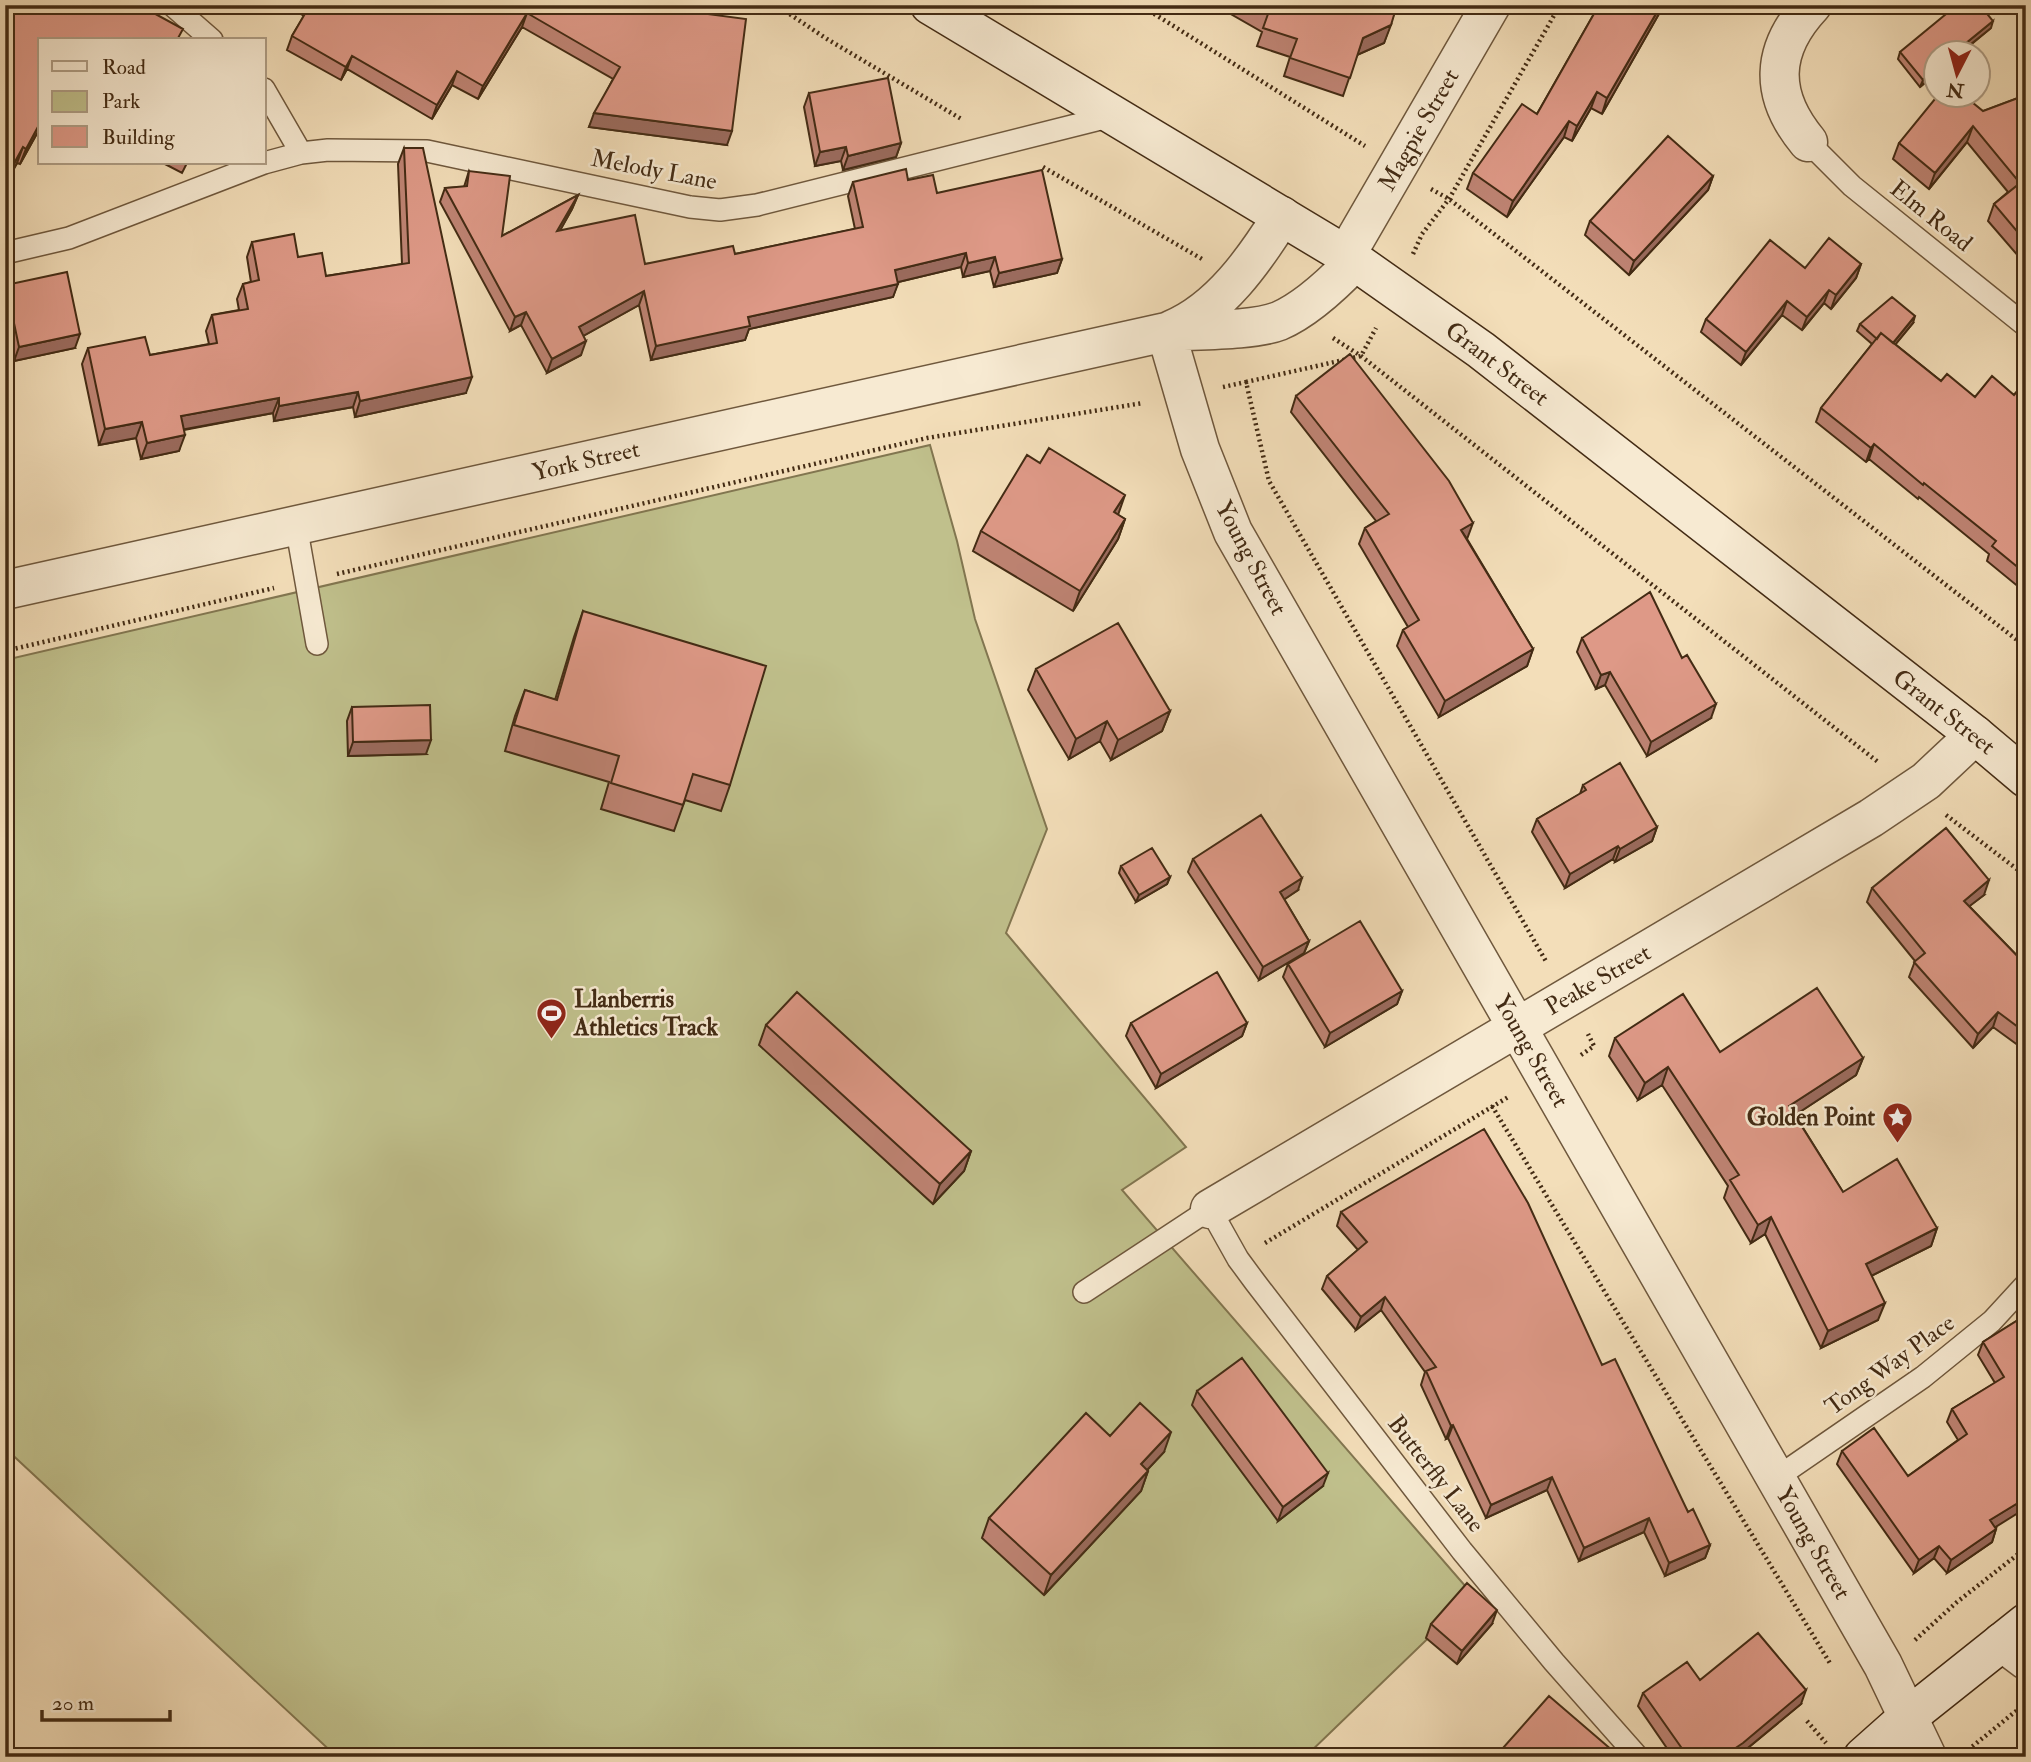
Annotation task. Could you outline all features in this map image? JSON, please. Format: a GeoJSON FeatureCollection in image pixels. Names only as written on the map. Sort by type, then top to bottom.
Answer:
{"type":"FeatureCollection","features":[{"type":"Feature","properties":{"kind":"street","name":"Grant Street"},"geometry":{"type":"LineString","coordinates":[[930,5],[1282,216],[1398,289],[1482,350],[1975,735],[2022,767]]}},
{"type":"Feature","properties":{"kind":"street","name":"Magpie Street"},"geometry":{"type":"LineString","coordinates":[[1351,258],[1397,168],[1491,5]]}},
{"type":"Feature","properties":{"kind":"street"},"geometry":{"type":"LineString","coordinates":[[1808,142],[1791,120],[1785,107],[1779,73],[1787,40],[1812,5]]}},
{"type":"Feature","properties":{"kind":"street","name":"York Street"},"geometry":{"type":"LineString","coordinates":[[1166,332],[1191,321],[1236,279],[1263,246],[1282,216]]}},
{"type":"Feature","properties":{"kind":"street","name":"York Street"},"geometry":{"type":"LineString","coordinates":[[5,590],[1166,332],[1269,323],[1292,314],[1331,284],[1351,258]]}},
{"type":"Feature","properties":{"kind":"street","name":"Young Street"},"geometry":{"type":"LineString","coordinates":[[1166,332],[1212,481],[1233,532],[1883,1665],[1927,1757]]}},
{"type":"Feature","properties":{"kind":"street","name":"Peake Street"},"geometry":{"type":"LineString","coordinates":[[1210,1209],[1568,999],[1914,790],[1975,735]]}},
{"type":"Feature","properties":{"kind":"street"},"geometry":{"type":"LineString","coordinates":[[1863,1757],[1908,1717],[2018,1642]]}},
{"type":"Feature","properties":{"kind":"lane"},"geometry":{"type":"LineString","coordinates":[[173,5],[210,38]]}},
{"type":"Feature","properties":{"kind":"lane"},"geometry":{"type":"LineString","coordinates":[[266,92],[301,153]]}},
{"type":"Feature","properties":{"kind":"lane","name":"Melody Lane"},"geometry":{"type":"LineString","coordinates":[[266,162],[301,153],[361,149],[427,151],[690,207],[720,210],[757,205],[1112,116]]}},
{"type":"Feature","properties":{"kind":"lane","name":"Elm Road"},"geometry":{"type":"LineString","coordinates":[[1808,142],[1852,186],[2026,326]]}},
{"type":"Feature","properties":{"kind":"lane","name":"Melody Lane"},"geometry":{"type":"LineString","coordinates":[[5,253],[69,238],[261,164]]}},
{"type":"Feature","properties":{"kind":"lane"},"geometry":{"type":"LineString","coordinates":[[296,525],[317,644]]}},
{"type":"Feature","properties":{"kind":"lane"},"geometry":{"type":"LineString","coordinates":[[1084,1292],[1210,1209]]}},
{"type":"Feature","properties":{"kind":"lane","name":"Butterfly Lane"},"geometry":{"type":"LineString","coordinates":[[1210,1209],[1238,1259],[1462,1551],[1554,1662],[1638,1757]]}},
{"type":"Feature","properties":{"kind":"lane","name":"Tong Way Place"},"geometry":{"type":"LineString","coordinates":[[1776,1478],[1923,1377],[1992,1321],[2026,1284]]}},
{"type":"Feature","properties":{"kind":"path"},"geometry":{"type":"LineString","coordinates":[[1140,5],[1449,199],[2026,647]]}},
{"type":"Feature","properties":{"kind":"path"},"geometry":{"type":"LineString","coordinates":[[5,651],[927,438],[1185,394],[1361,356],[1398,289],[1422,234],[1449,199],[1560,5]]}},
{"type":"Feature","properties":{"kind":"path"},"geometry":{"type":"LineString","coordinates":[[1656,5],[1664,11],[1692,5]]}},
{"type":"Feature","properties":{"kind":"path"},"geometry":{"type":"LineString","coordinates":[[1194,254],[1236,279]]}},
{"type":"Feature","properties":{"kind":"path"},"geometry":{"type":"LineString","coordinates":[[1292,314],[1361,356],[2026,876]]}},
{"type":"Feature","properties":{"kind":"path"},"geometry":{"type":"LineString","coordinates":[[1238,1259],[1594,1046],[1269,481],[1246,382]]}},
{"type":"Feature","properties":{"kind":"path"},"geometry":{"type":"LineString","coordinates":[[1492,1106],[1834,1669]]}},
{"type":"Feature","properties":{"kind":"path"},"geometry":{"type":"LineString","coordinates":[[1923,1633],[1957,1602],[2026,1548]]}},
{"type":"Feature","properties":{"kind":"path"},"geometry":{"type":"LineString","coordinates":[[1965,1752],[2024,1706]]}},
{"type":"Feature","properties":{"kind":"green space","name":"Llanberris Athletics Track"},"geometry":{"type":"Polygon","coordinates":[[[930,445],[957,541],[975,619],[1047,829],[1006,933],[1186,1147],[1122,1190],[1473,1595],[1305,1757],[337,1757],[5,1448],[5,660],[930,445]]]}},
{"type":"Feature","properties":{"kind":"building"},"geometry":{"type":"Polygon","coordinates":[[[5,5],[139,5],[183,29],[178,38],[38,38],[38,127],[5,180],[5,5]]]}},
{"type":"Feature","properties":{"kind":"building"},"geometry":{"type":"Polygon","coordinates":[[[310,5],[664,5],[662,8],[746,19],[732,131],[594,113],[620,67],[527,13],[483,86],[457,71],[437,105],[352,56],[346,67],[292,36],[310,5]]]}},
{"type":"Feature","properties":{"kind":"building"},"geometry":{"type":"Polygon","coordinates":[[[1253,5],[1397,5],[1391,25],[1363,38],[1350,78],[1290,58],[1297,39],[1263,28],[1268,14],[1253,5]]]}},
{"type":"Feature","properties":{"kind":"building"},"geometry":{"type":"Polygon","coordinates":[[[1599,5],[1661,5],[1607,98],[1597,92],[1577,126],[1569,121],[1513,201],[1473,173],[1522,104],[1537,114],[1599,5]]]}},
{"type":"Feature","properties":{"kind":"building"},"geometry":{"type":"Polygon","coordinates":[[[1957,5],[1980,5],[1993,21],[1972,38],[1923,38],[1923,80],[1900,52],[1957,5]]]}},
{"type":"Feature","properties":{"kind":"building"},"geometry":{"type":"Polygon","coordinates":[[[888,78],[901,143],[848,156],[846,147],[820,152],[809,93],[888,78]]]}},
{"type":"Feature","properties":{"kind":"building"},"geometry":{"type":"Polygon","coordinates":[[[2026,95],[2026,242],[1994,204],[2020,183],[1973,126],[1935,173],[1899,143],[1928,108],[1979,108],[1983,111],[2026,95]]]}},
{"type":"Feature","properties":{"kind":"building"},"geometry":{"type":"Polygon","coordinates":[[[1668,136],[1713,176],[1634,261],[1590,221],[1668,136]]]}},
{"type":"Feature","properties":{"kind":"building"},"geometry":{"type":"Polygon","coordinates":[[[404,148],[423,148],[472,377],[360,401],[358,392],[279,406],[279,398],[181,416],[185,435],[147,443],[142,422],[105,429],[88,348],[145,337],[150,355],[217,343],[212,315],[248,309],[243,284],[259,280],[252,242],[294,234],[298,257],[322,253],[326,276],[409,263],[404,148]]]}},
{"type":"Feature","properties":{"kind":"building"},"geometry":{"type":"Polygon","coordinates":[[[906,169],[908,180],[933,175],[937,193],[1042,170],[1062,259],[999,273],[995,257],[968,263],[966,253],[895,270],[898,284],[748,317],[750,326],[656,346],[644,291],[579,327],[586,341],[552,359],[526,312],[515,317],[445,188],[467,186],[469,171],[510,176],[502,236],[578,195],[557,231],[635,215],[645,264],[733,246],[735,254],[863,227],[853,182],[906,169]]]}},
{"type":"Feature","properties":{"kind":"building"},"geometry":{"type":"Polygon","coordinates":[[[1829,238],[1861,264],[1836,295],[1829,290],[1807,317],[1787,301],[1746,352],[1706,319],[1770,240],[1805,268],[1829,238]]]}},
{"type":"Feature","properties":{"kind":"building"},"geometry":{"type":"Polygon","coordinates":[[[67,272],[80,334],[19,347],[6,285],[67,272]]]}},
{"type":"Feature","properties":{"kind":"building"},"geometry":{"type":"Polygon","coordinates":[[[1892,297],[1915,316],[1893,343],[1881,333],[1877,339],[1860,324],[1892,297]]]}},
{"type":"Feature","properties":{"kind":"building"},"geometry":{"type":"Polygon","coordinates":[[[1881,333],[1941,381],[1947,374],[1975,397],[1992,376],[2014,395],[2026,381],[2026,574],[1992,546],[1996,541],[1874,444],[1871,448],[1821,408],[1881,333]]]}},
{"type":"Feature","properties":{"kind":"building"},"geometry":{"type":"Polygon","coordinates":[[[1350,354],[1449,481],[1473,523],[1461,530],[1533,649],[1445,701],[1403,630],[1419,620],[1365,528],[1389,514],[1296,396],[1350,354]]]}},
{"type":"Feature","properties":{"kind":"building"},"geometry":{"type":"Polygon","coordinates":[[[1049,448],[1125,495],[1114,512],[1125,519],[1080,591],[981,531],[1027,455],[1040,463],[1049,448]]]}},
{"type":"Feature","properties":{"kind":"building"},"geometry":{"type":"Polygon","coordinates":[[[1650,592],[1682,658],[1687,655],[1716,704],[1651,742],[1610,672],[1601,675],[1582,638],[1650,592]]]}},
{"type":"Feature","properties":{"kind":"building"},"geometry":{"type":"Polygon","coordinates":[[[583,611],[766,666],[730,785],[693,774],[683,805],[611,783],[619,756],[514,725],[525,690],[557,700],[583,611]]]}},
{"type":"Feature","properties":{"kind":"building"},"geometry":{"type":"Polygon","coordinates":[[[1118,623],[1170,711],[1118,740],[1107,721],[1076,739],[1036,669],[1118,623]]]}},
{"type":"Feature","properties":{"kind":"building"},"geometry":{"type":"Polygon","coordinates":[[[430,705],[431,740],[353,742],[352,707],[430,705]]]}},
{"type":"Feature","properties":{"kind":"building"},"geometry":{"type":"Polygon","coordinates":[[[1620,763],[1657,827],[1570,874],[1537,819],[1586,790],[1583,785],[1620,763]]]}},
{"type":"Feature","properties":{"kind":"building"},"geometry":{"type":"Polygon","coordinates":[[[1261,815],[1302,878],[1280,892],[1309,941],[1263,967],[1193,859],[1261,815]]]}},
{"type":"Feature","properties":{"kind":"building"},"geometry":{"type":"Polygon","coordinates":[[[1946,828],[1989,880],[1964,901],[2026,965],[2026,1033],[1998,1012],[1978,1034],[1914,962],[1925,953],[1872,888],[1946,828]]]}},
{"type":"Feature","properties":{"kind":"building"},"geometry":{"type":"Polygon","coordinates":[[[1152,848],[1170,877],[1139,895],[1121,866],[1152,848]]]}},
{"type":"Feature","properties":{"kind":"building"},"geometry":{"type":"Polygon","coordinates":[[[1360,921],[1402,991],[1330,1033],[1288,964],[1360,921]]]}},
{"type":"Feature","properties":{"kind":"building"},"geometry":{"type":"Polygon","coordinates":[[[1217,972],[1247,1023],[1161,1074],[1131,1023],[1217,972]]]}},
{"type":"Feature","properties":{"kind":"building"},"geometry":{"type":"Polygon","coordinates":[[[1817,988],[1863,1058],[1789,1106],[1843,1192],[1897,1159],[1937,1228],[1866,1264],[1885,1303],[1828,1331],[1771,1217],[1758,1225],[1730,1180],[1739,1175],[1668,1067],[1645,1083],[1615,1038],[1683,994],[1720,1052],[1817,988]]]}},
{"type":"Feature","properties":{"kind":"building"},"geometry":{"type":"Polygon","coordinates":[[[797,992],[971,1151],[940,1184],[766,1025],[797,992]]]}},
{"type":"Feature","properties":{"kind":"building"},"geometry":{"type":"Polygon","coordinates":[[[1484,1129],[1528,1203],[1602,1365],[1615,1359],[1688,1512],[1693,1509],[1710,1545],[1669,1563],[1649,1518],[1584,1548],[1552,1477],[1491,1505],[1426,1371],[1436,1367],[1385,1297],[1361,1317],[1327,1276],[1367,1242],[1341,1212],[1484,1129]]]}},
{"type":"Feature","properties":{"kind":"building"},"geometry":{"type":"Polygon","coordinates":[[[2026,1315],[2026,1498],[1990,1520],[1996,1529],[1951,1560],[1939,1546],[1919,1560],[1842,1451],[1874,1428],[1908,1476],[1967,1434],[1952,1409],[2004,1377],[1983,1342],[2026,1315]]]}},
{"type":"Feature","properties":{"kind":"building"},"geometry":{"type":"Polygon","coordinates":[[[1242,1358],[1328,1473],[1283,1507],[1197,1391],[1242,1358]]]}},
{"type":"Feature","properties":{"kind":"building"},"geometry":{"type":"Polygon","coordinates":[[[1140,1403],[1171,1432],[1141,1464],[1148,1471],[1051,1575],[989,1518],[1086,1413],[1110,1436],[1140,1403]]]}},
{"type":"Feature","properties":{"kind":"building"},"geometry":{"type":"Polygon","coordinates":[[[1467,1583],[1497,1610],[1462,1651],[1431,1624],[1467,1583]]]}},
{"type":"Feature","properties":{"kind":"building"},"geometry":{"type":"Polygon","coordinates":[[[1758,1633],[1806,1690],[1743,1743],[1722,1757],[1688,1757],[1643,1693],[1687,1662],[1700,1680],[1758,1633]]]}},
{"type":"Feature","properties":{"kind":"building"},"geometry":{"type":"Polygon","coordinates":[[[1549,1696],[1620,1757],[1495,1757],[1549,1696]]]}},
{"type":"Feature","properties":{"kind":"place","name":"Llanberris Athletics Track"},"geometry":{"type":"Point","coordinates":[551,1040]}},
{"type":"Feature","properties":{"kind":"place","name":"Golden Point"},"geometry":{"type":"Point","coordinates":[1898,1144]}}]}
